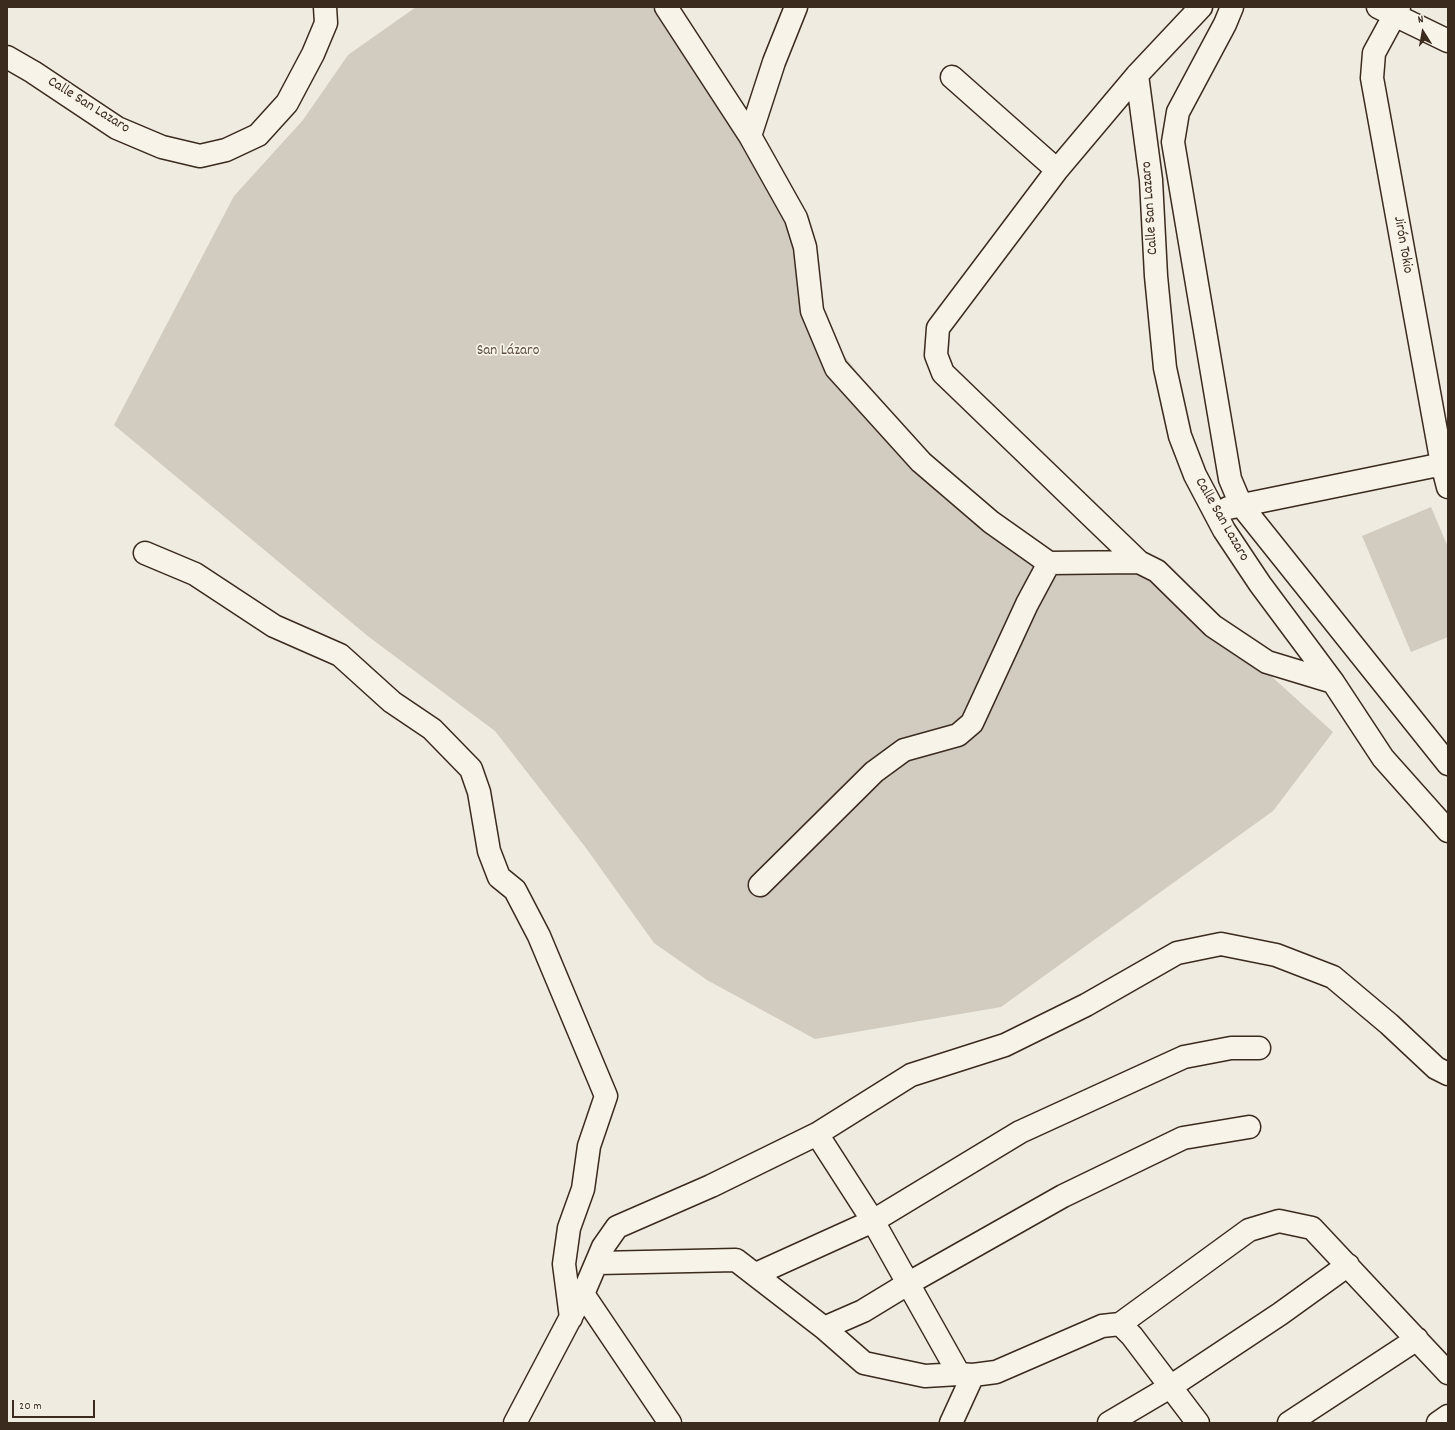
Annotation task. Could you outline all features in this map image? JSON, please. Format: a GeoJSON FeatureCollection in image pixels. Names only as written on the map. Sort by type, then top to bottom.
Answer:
{"type":"FeatureCollection","features":[{"type":"Feature","properties":{"kind":"street","name":"Calle San Lazaro"},"geometry":{"type":"LineString","coordinates":[[7,57],[33,72],[117,128],[162,147],[200,156],[226,150],[258,135],[287,103],[313,54],[326,23],[324,7]]}},
{"type":"Feature","properties":{"kind":"street"},"geometry":{"type":"LineString","coordinates":[[666,7],[750,136],[796,218],[805,247],[812,311],[836,368],[921,462],[991,522],[1049,563],[1139,562]]}},
{"type":"Feature","properties":{"kind":"street"},"geometry":{"type":"LineString","coordinates":[[750,136],[774,62],[796,7]]}},
{"type":"Feature","properties":{"kind":"street"},"geometry":{"type":"LineString","coordinates":[[1201,7],[1137,75],[1057,170],[938,328],[936,354],[943,373],[1139,562],[1157,571],[1213,626],[1268,662],[1333,682]]}},
{"type":"Feature","properties":{"kind":"street"},"geometry":{"type":"LineString","coordinates":[[1232,7],[1225,24],[1178,112],[1173,142],[1230,479],[1241,505],[1448,764]]}},
{"type":"Feature","properties":{"kind":"street"},"geometry":{"type":"LineString","coordinates":[[1390,10],[1448,41]]}},
{"type":"Feature","properties":{"kind":"street","name":"Jirón Tokio"},"geometry":{"type":"LineString","coordinates":[[1390,10],[1374,53],[1372,78],[1445,463],[1448,487]]}},
{"type":"Feature","properties":{"kind":"street","name":"Calle San Lazaro"},"geometry":{"type":"LineString","coordinates":[[1137,75],[1151,180],[1156,276],[1165,368],[1180,436],[1195,475],[1213,512],[1260,584],[1333,682],[1383,758],[1448,831]]}},
{"type":"Feature","properties":{"kind":"street"},"geometry":{"type":"LineString","coordinates":[[952,77],[1057,170]]}},
{"type":"Feature","properties":{"kind":"street"},"geometry":{"type":"LineString","coordinates":[[1213,512],[1445,463]]}},
{"type":"Feature","properties":{"kind":"street"},"geometry":{"type":"LineString","coordinates":[[145,553],[194,574],[274,626],[340,655],[392,702],[432,729],[471,769],[478,792],[488,851],[499,877],[515,890],[539,936],[606,1096],[590,1146],[583,1189],[569,1228],[564,1264],[571,1318]]}},
{"type":"Feature","properties":{"kind":"street"},"geometry":{"type":"LineString","coordinates":[[760,885],[874,772],[904,750],[958,735],[972,723],[1027,604],[1049,563]]}},
{"type":"Feature","properties":{"kind":"street"},"geometry":{"type":"LineString","coordinates":[[515,1423],[584,1294],[598,1263],[603,1247],[617,1227],[711,1186],[817,1134],[911,1075],[1005,1045],[1086,1005],[1177,953],[1221,944],[1276,955],[1333,977],[1389,1024],[1436,1068],[1448,1074]]}},
{"type":"Feature","properties":{"kind":"street"},"geometry":{"type":"LineString","coordinates":[[756,1274],[873,1221],[1020,1132],[1184,1056],[1231,1048],[1259,1048]]}},
{"type":"Feature","properties":{"kind":"street"},"geometry":{"type":"LineString","coordinates":[[824,1328],[863,1311],[909,1283],[1063,1196],[1183,1138],[1249,1127]]}},
{"type":"Feature","properties":{"kind":"street"},"geometry":{"type":"LineString","coordinates":[[817,1134],[873,1221],[909,1283],[966,1374]]}},
{"type":"Feature","properties":{"kind":"street"},"geometry":{"type":"LineString","coordinates":[[598,1263],[736,1260],[824,1328],[864,1363],[925,1376],[966,1374],[996,1372],[1102,1326],[1120,1324],[1249,1230],[1279,1221],[1312,1228],[1448,1374]]}},
{"type":"Feature","properties":{"kind":"street"},"geometry":{"type":"LineString","coordinates":[[1109,1423],[1170,1387],[1280,1314],[1348,1265]]}},
{"type":"Feature","properties":{"kind":"street"},"geometry":{"type":"LineString","coordinates":[[584,1294],[670,1423]]}},
{"type":"Feature","properties":{"kind":"street"},"geometry":{"type":"LineString","coordinates":[[1120,1324],[1132,1336],[1198,1423]]}},
{"type":"Feature","properties":{"kind":"street"},"geometry":{"type":"LineString","coordinates":[[1289,1423],[1417,1339]]}},
{"type":"Feature","properties":{"kind":"street"},"geometry":{"type":"LineString","coordinates":[[950,1423],[966,1374]]}},
{"type":"Feature","properties":{"kind":"street"},"geometry":{"type":"LineString","coordinates":[[1438,1423],[1448,1416]]}},
{"type":"Feature","properties":{"kind":"green space","name":"San Lázaro"},"geometry":{"type":"Polygon","coordinates":[[[416,7],[664,7],[774,183],[830,337],[927,464],[1046,571],[1142,565],[1189,602],[1333,732],[1273,811],[1001,1007],[815,1039],[707,980],[654,943],[586,848],[495,731],[369,637],[114,425],[234,196],[303,120],[348,55],[416,7]]]}},
{"type":"Feature","properties":{"kind":"green space"},"geometry":{"type":"Polygon","coordinates":[[[1431,507],[1448,547],[1448,637],[1411,652],[1362,536],[1431,507]]]}}]}
